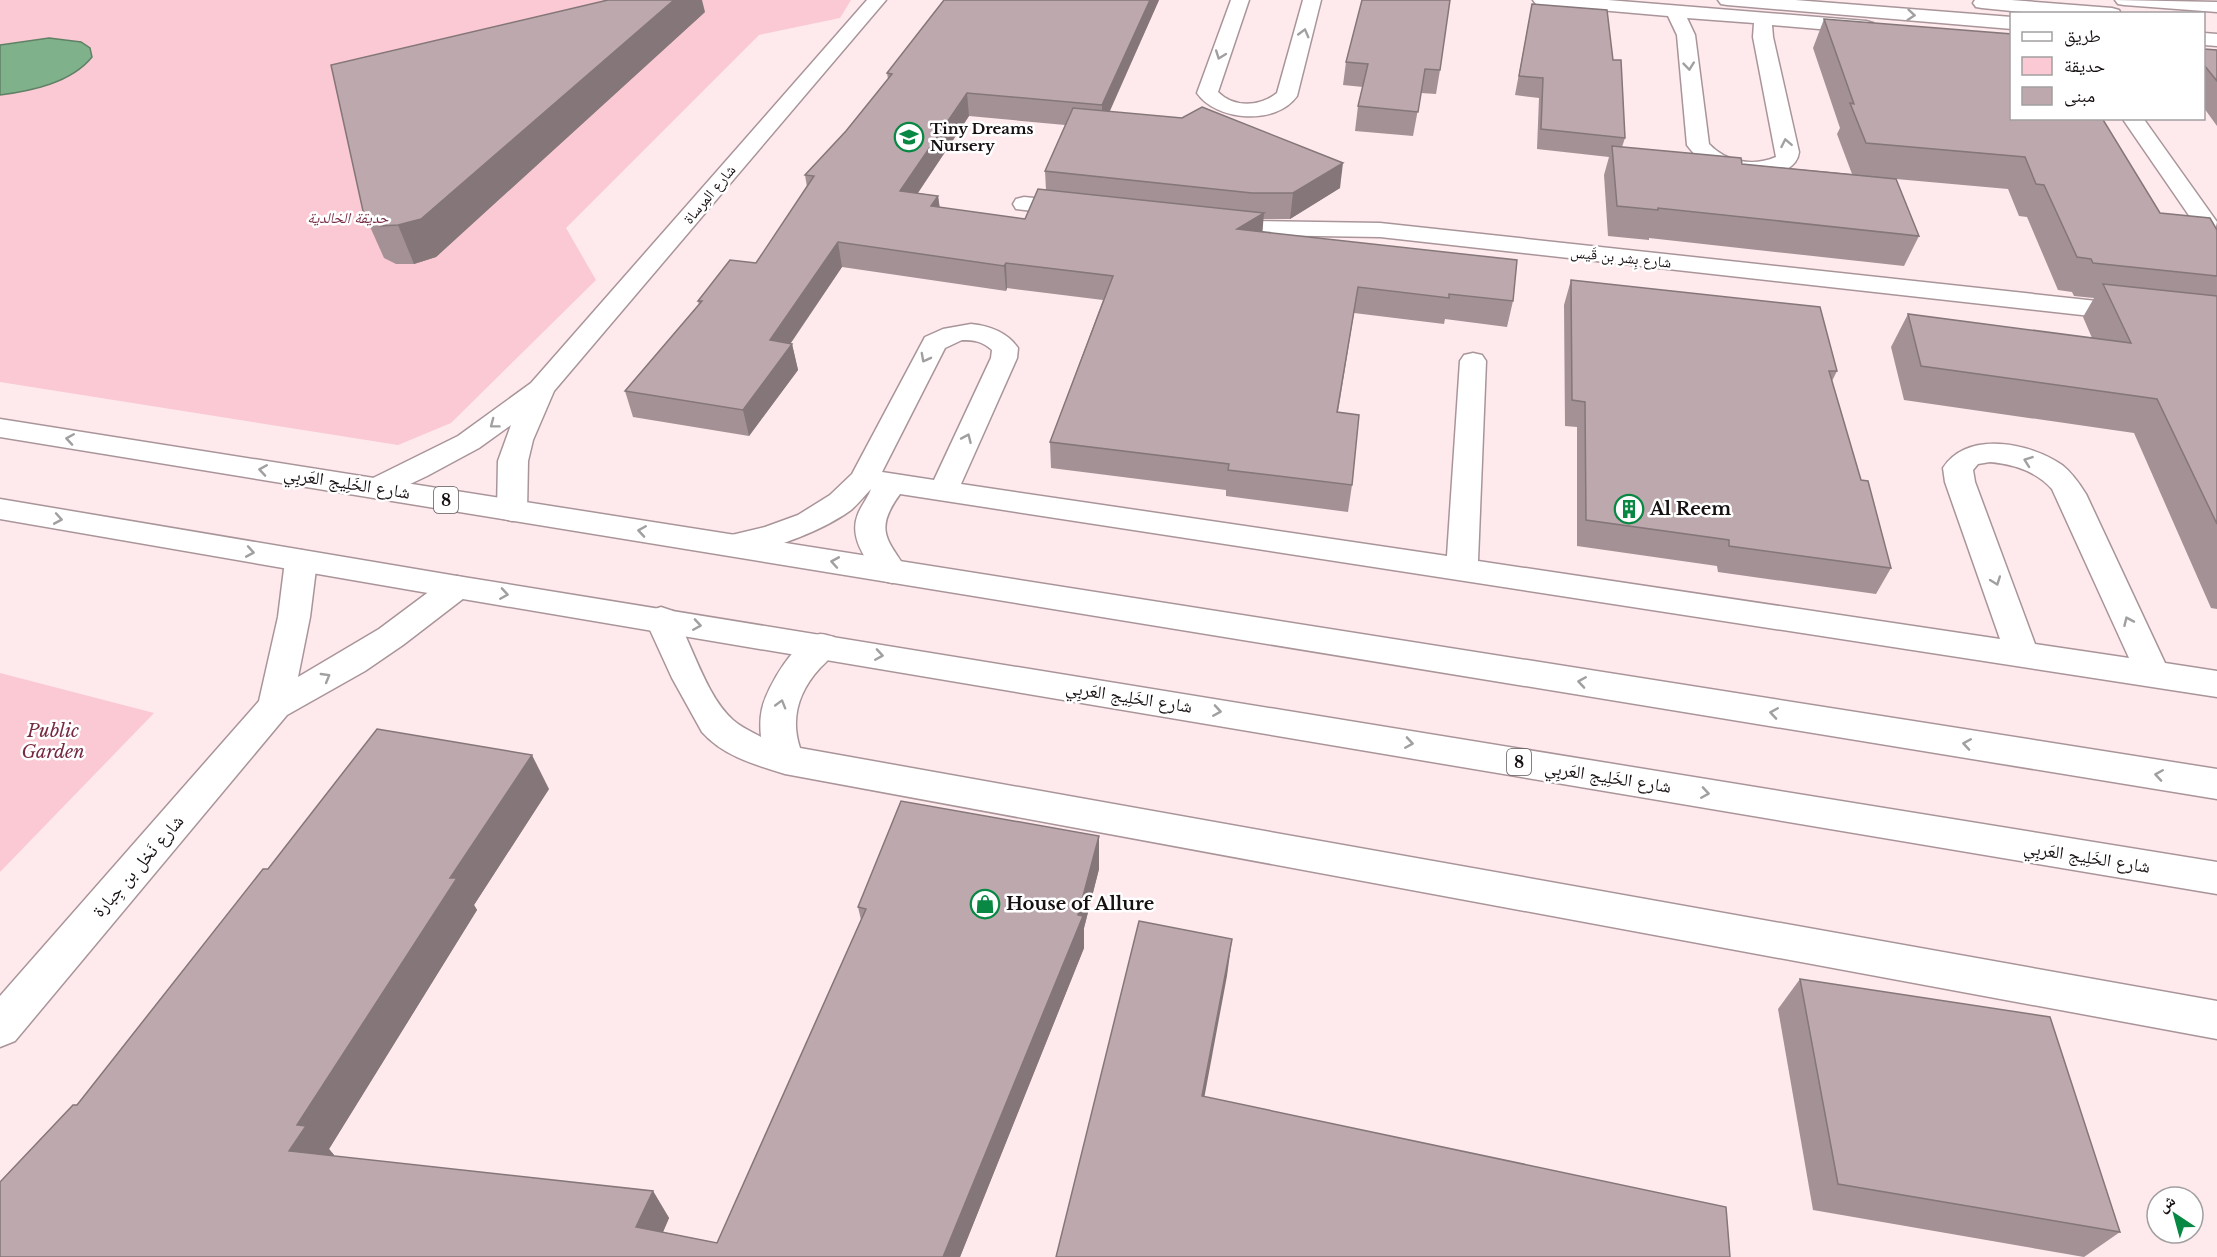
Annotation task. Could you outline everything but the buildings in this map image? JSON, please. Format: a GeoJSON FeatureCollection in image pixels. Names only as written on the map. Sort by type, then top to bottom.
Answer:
{"type":"FeatureCollection","features":[{"type":"Feature","properties":{"kind":"main road","name":"شارع المِرساة"},"geometry":{"type":"LineString","coordinates":[[377,488],[452,452],[481,434],[541,389],[852,26],[877,0]]}},
{"type":"Feature","properties":{"kind":"main road"},"geometry":{"type":"LineString","coordinates":[[1240,0],[1207,93],[1212,100],[1223,105],[1254,110],[1269,108],[1281,103],[1287,96],[1312,0]]}},
{"type":"Feature","properties":{"kind":"main road"},"geometry":{"type":"LineString","coordinates":[[1542,0],[1763,18],[2010,23]]}},
{"type":"Feature","properties":{"kind":"main road"},"geometry":{"type":"LineString","coordinates":[[1727,0],[2010,39]]}},
{"type":"Feature","properties":{"kind":"main road"},"geometry":{"type":"LineString","coordinates":[[1944,0],[2088,12]]}},
{"type":"Feature","properties":{"kind":"main road"},"geometry":{"type":"LineString","coordinates":[[2124,0],[2217,7]]}},
{"type":"Feature","properties":{"kind":"main road"},"geometry":{"type":"LineString","coordinates":[[1675,11],[1686,35],[1698,145],[1705,154],[1719,162],[1759,169],[1776,167],[1786,160],[1788,152],[1763,37],[1763,18]]}},
{"type":"Feature","properties":{"kind":"main road"},"geometry":{"type":"LineString","coordinates":[[2133,120],[2207,225]]}},
{"type":"Feature","properties":{"kind":"main road"},"geometry":{"type":"LineString","coordinates":[[1024,204],[1095,211]]}},
{"type":"Feature","properties":{"kind":"main road","name":"شارع بِشر بن قَيس"},"geometry":{"type":"LineString","coordinates":[[1191,221],[1250,228],[1380,230],[2217,322]]}},
{"type":"Feature","properties":{"kind":"main road","name":"شارع الخَلِيج العَربِي"},"geometry":{"type":"LineString","coordinates":[[892,572],[875,551],[869,528],[878,482],[934,343],[948,335],[965,332],[982,333],[997,339],[1005,348],[1004,358],[943,492]]}},
{"type":"Feature","properties":{"kind":"main road"},"geometry":{"type":"LineString","coordinates":[[1462,570],[1473,361]]}},
{"type":"Feature","properties":{"kind":"main road","name":"شارع المِرساة"},"geometry":{"type":"LineString","coordinates":[[512,511],[513,461],[519,440],[541,389]]}},
{"type":"Feature","properties":{"kind":"main road","name":"شارع الخَلِيج العَربِي"},"geometry":{"type":"LineString","coordinates":[[0,428],[2217,784]]}},
{"type":"Feature","properties":{"kind":"main road"},"geometry":{"type":"LineString","coordinates":[[2022,654],[1960,482],[1958,468],[1969,457],[1988,453],[2013,455],[2039,465],[2060,478],[2071,494],[2153,674]]}},
{"type":"Feature","properties":{"kind":"main road"},"geometry":{"type":"LineString","coordinates":[[878,482],[2217,684]]}},
{"type":"Feature","properties":{"kind":"main road","name":"شارع الخَلِيج العَربِي"},"geometry":{"type":"LineString","coordinates":[[730,545],[771,536],[809,522],[878,482]]}},
{"type":"Feature","properties":{"kind":"main road","name":"شارع الخَلِيج العَربِي"},"geometry":{"type":"LineString","coordinates":[[0,509],[457,587],[2217,878]]}},
{"type":"Feature","properties":{"kind":"main road","name":"شارع نَخل بن جِبارة"},"geometry":{"type":"LineString","coordinates":[[275,706],[294,617],[301,561]]}},
{"type":"Feature","properties":{"kind":"main road","name":"شارع نَخل بن جِبارة"},"geometry":{"type":"LineString","coordinates":[[0,1027],[275,706],[372,650],[457,587]]}},
{"type":"Feature","properties":{"kind":"main road"},"geometry":{"type":"LineString","coordinates":[[661,619],[688,675],[719,729],[753,748],[785,760],[2217,1020]]}},
{"type":"Feature","properties":{"kind":"main road"},"geometry":{"type":"LineString","coordinates":[[785,760],[778,741],[777,720],[781,700],[791,680],[804,662],[822,646]]}},
{"type":"Feature","properties":{"kind":"green space","name":"حديقة الخالدية"},"geometry":{"type":"Polygon","coordinates":[[[0,0],[851,0],[840,18],[759,35],[566,228],[596,280],[451,423],[398,445],[0,382],[0,0]]]}},
{"type":"Feature","properties":{"kind":"green space","name":"Public Garden"},"geometry":{"type":"Polygon","coordinates":[[[0,673],[154,713],[0,872],[0,673]]]}},
{"type":"Feature","properties":{"kind":"shaded area"},"geometry":{"type":"Polygon","coordinates":[[[49,38],[81,42],[90,48],[92,57],[73,73],[50,84],[0,95],[0,45],[49,38]]]}},
{"type":"Feature","properties":{"kind":"place","name":"Tiny Dreams Nursery"},"geometry":{"type":"Point","coordinates":[909,137]}},
{"type":"Feature","properties":{"kind":"place","name":"Al Reem"},"geometry":{"type":"Point","coordinates":[1629,509]}},
{"type":"Feature","properties":{"kind":"place","name":"House of Allure"},"geometry":{"type":"Point","coordinates":[985,904]}}]}
